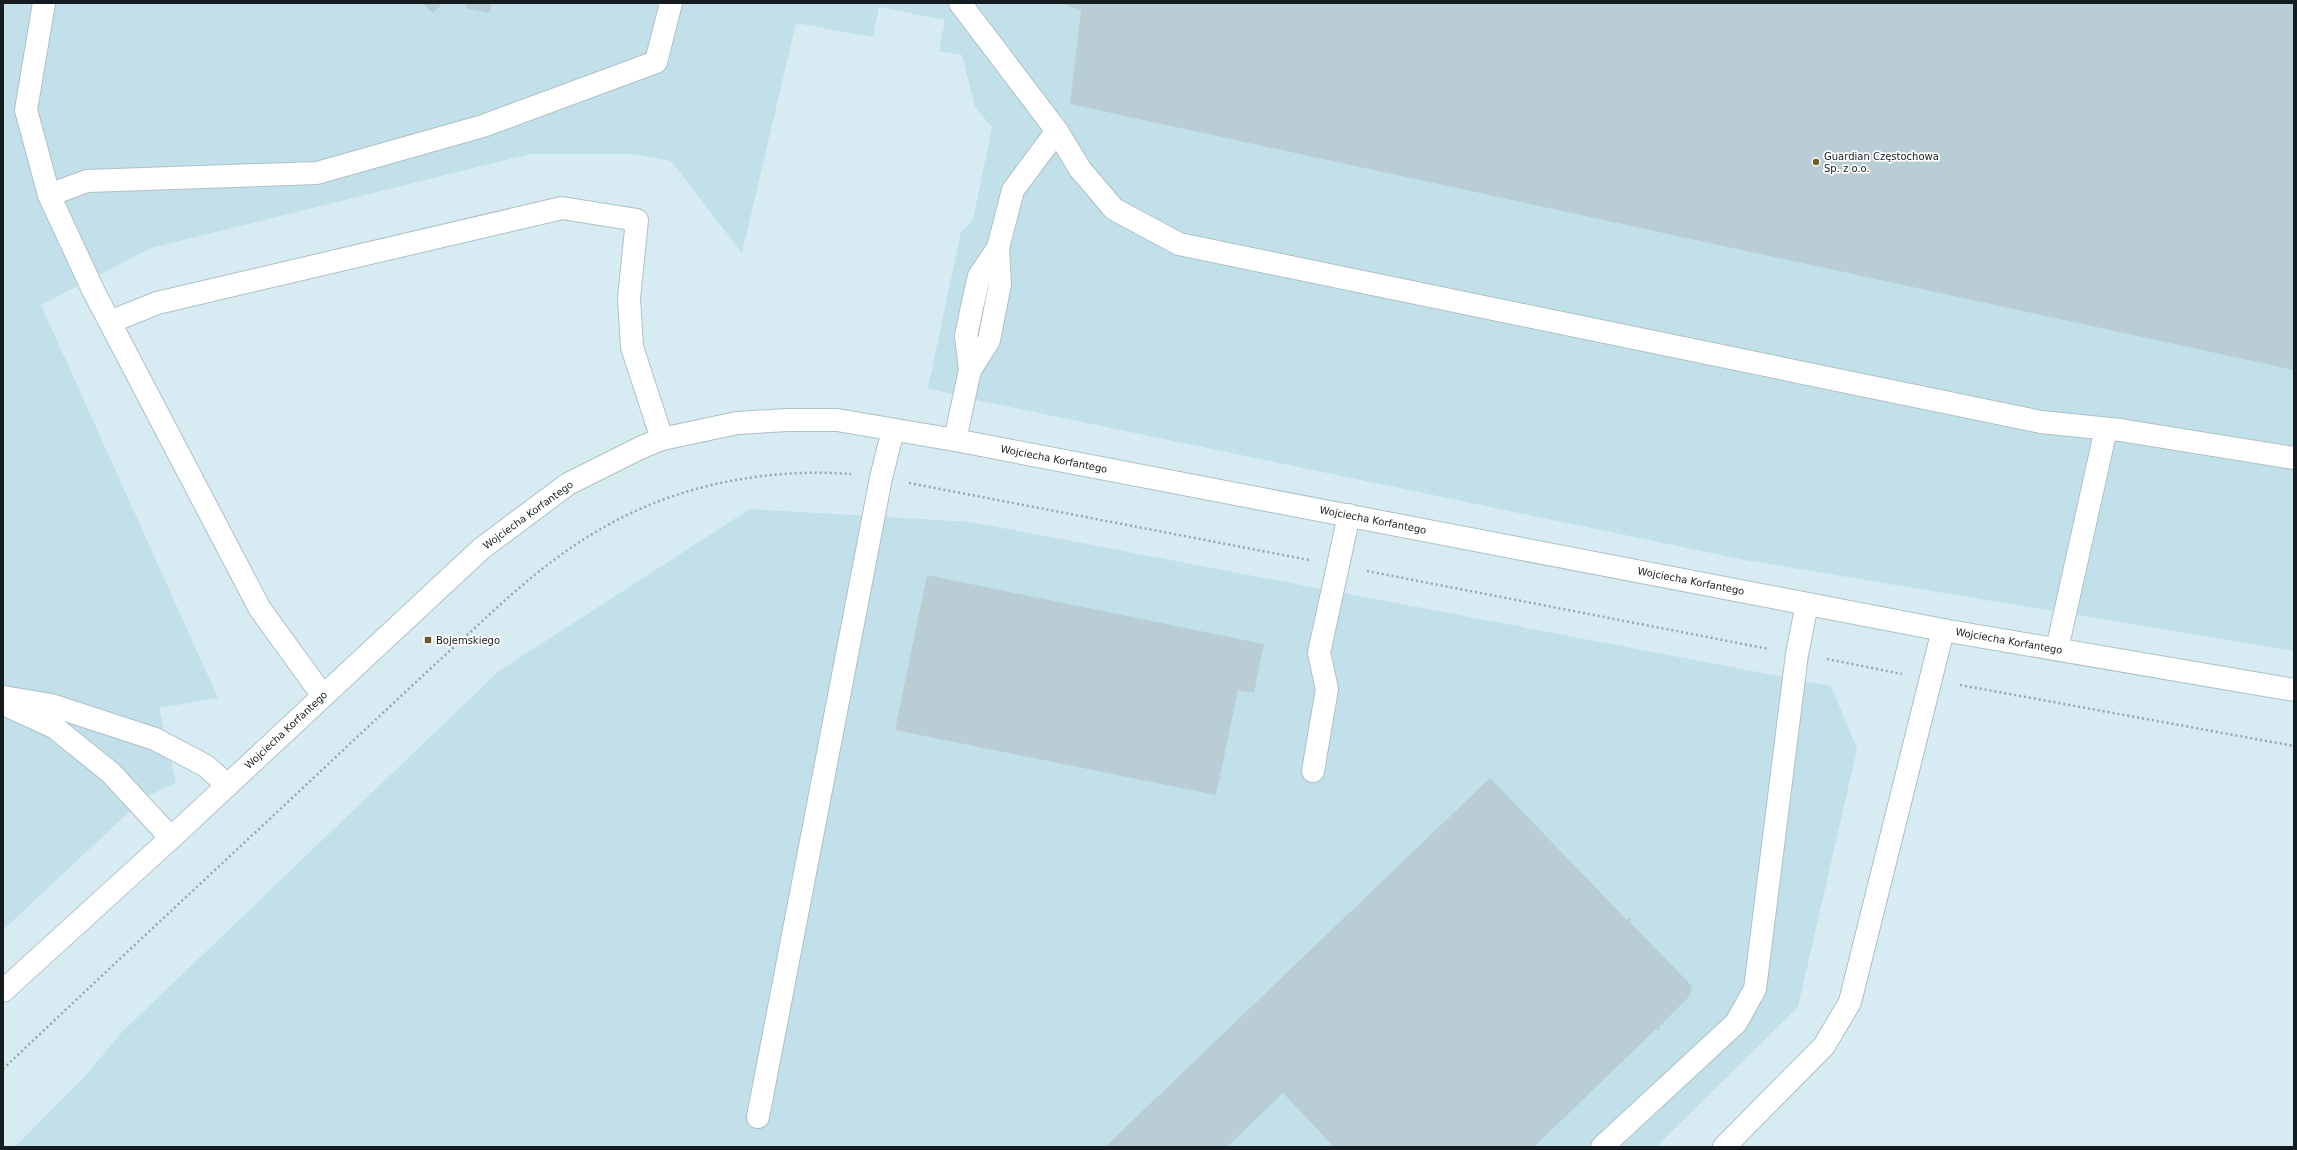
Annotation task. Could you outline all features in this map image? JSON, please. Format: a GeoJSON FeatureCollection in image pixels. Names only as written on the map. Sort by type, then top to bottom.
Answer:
{"type":"FeatureCollection","features":[{"type":"Feature","properties":{"kind":"street"},"geometry":{"type":"LineString","coordinates":[[44,3],[26,110],[49,195],[110,322],[260,609],[323,696]]}},
{"type":"Feature","properties":{"kind":"street"},"geometry":{"type":"LineString","coordinates":[[49,195],[87,181],[317,173],[483,126],[656,62],[671,3]]}},
{"type":"Feature","properties":{"kind":"street"},"geometry":{"type":"LineString","coordinates":[[960,3],[1057,132],[1080,169],[1114,209],[1179,244],[2040,422],[2106,429],[2294,458]]}},
{"type":"Feature","properties":{"kind":"street"},"geometry":{"type":"LineString","coordinates":[[955,440],[970,370],[966,336],[979,276],[998,248],[1013,190],[1057,132]]}},
{"type":"Feature","properties":{"kind":"street"},"geometry":{"type":"LineString","coordinates":[[110,322],[157,303],[562,208],[637,220],[629,298],[632,347],[662,440]]}},
{"type":"Feature","properties":{"kind":"street","name":"Wojciecha Korfantego"},"geometry":{"type":"LineString","coordinates":[[3,990],[172,838],[481,549],[568,484],[642,447],[662,440],[738,423],[787,420],[837,420],[955,440],[1943,630],[2294,690]]}},
{"type":"Feature","properties":{"kind":"street"},"geometry":{"type":"LineString","coordinates":[[2057,649],[2106,429]]}},
{"type":"Feature","properties":{"kind":"street"},"geometry":{"type":"LineString","coordinates":[[758,1117],[881,478],[893,430]]}},
{"type":"Feature","properties":{"kind":"street"},"geometry":{"type":"LineString","coordinates":[[1313,771],[1327,688],[1319,654],[1349,515]]}},
{"type":"Feature","properties":{"kind":"street"},"geometry":{"type":"LineString","coordinates":[[1602,1147],[1736,1023],[1755,989],[1796,654],[1807,604]]}},
{"type":"Feature","properties":{"kind":"street"},"geometry":{"type":"LineString","coordinates":[[1724,1147],[1824,1046],[1850,1002],[1943,630]]}},
{"type":"Feature","properties":{"kind":"street"},"geometry":{"type":"LineString","coordinates":[[3,697],[50,705],[155,739],[206,766],[228,785]]}},
{"type":"Feature","properties":{"kind":"street"},"geometry":{"type":"LineString","coordinates":[[3,703],[60,732],[110,773],[172,838]]}},
{"type":"Feature","properties":{"kind":"path"},"geometry":{"type":"LineString","coordinates":[[3,1068],[449,651],[558,555],[620,518],[666,500],[717,484],[749,478],[806,473],[881,478],[1796,654],[2294,746]]}},
{"type":"Feature","properties":{"kind":"shaded area"},"geometry":{"type":"Polygon","coordinates":[[[3,3],[2294,3],[2294,651],[1745,560],[962,397],[928,388],[961,232],[973,220],[992,127],[975,107],[962,55],[939,51],[945,20],[879,7],[873,37],[796,23],[742,253],[671,161],[634,154],[530,154],[151,248],[41,305],[218,698],[159,708],[176,783],[145,797],[3,930],[3,3]]]}},
{"type":"Feature","properties":{"kind":"shaded area"},"geometry":{"type":"Polygon","coordinates":[[[750,509],[971,522],[1831,686],[1857,749],[1798,1007],[1656,1147],[15,1147],[85,1076],[123,1031],[499,671],[750,509]]]}},
{"type":"Feature","properties":{"kind":"building"},"geometry":{"type":"Polygon","coordinates":[[[422,3],[443,3],[433,13],[422,3]]]}},
{"type":"Feature","properties":{"kind":"building"},"geometry":{"type":"Polygon","coordinates":[[[464,3],[492,3],[490,13],[468,9],[464,3]]]}},
{"type":"Feature","properties":{"kind":"building","name":"Guardian Częstochowa Sp. z o.o."},"geometry":{"type":"Polygon","coordinates":[[[1060,3],[2294,3],[2294,370],[1070,104],[1081,10],[1060,3]]]}},
{"type":"Feature","properties":{"kind":"building"},"geometry":{"type":"Polygon","coordinates":[[[927,575],[1264,644],[1254,693],[1238,690],[1216,795],[895,730],[927,575]]]}},
{"type":"Feature","properties":{"kind":"building"},"geometry":{"type":"Polygon","coordinates":[[[1490,778],[1627,920],[1629,918],[1632,920],[1630,922],[1689,983],[1692,988],[1690,996],[1659,1027],[1660,1029],[1658,1031],[1656,1029],[1534,1147],[1334,1147],[1283,1093],[1227,1147],[1105,1147],[1490,778]]]}},
{"type":"Feature","properties":{"kind":"place","name":"Guardian Częstochowa Sp. z o.o."},"geometry":{"type":"Point","coordinates":[1816,162]}},
{"type":"Feature","properties":{"kind":"place","name":"Bojemskiego"},"geometry":{"type":"Point","coordinates":[428,640]}}]}
